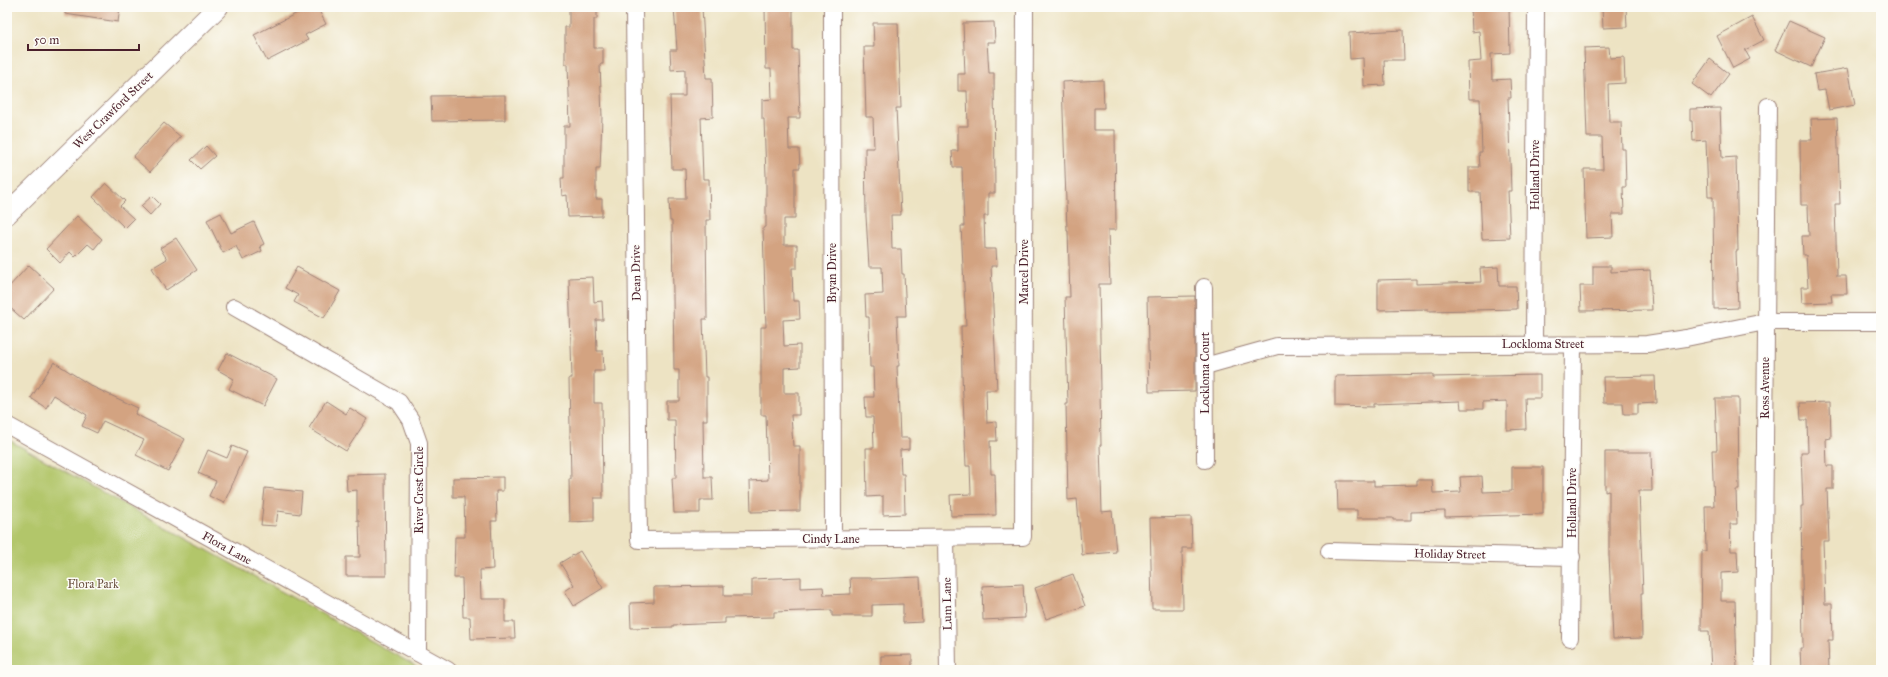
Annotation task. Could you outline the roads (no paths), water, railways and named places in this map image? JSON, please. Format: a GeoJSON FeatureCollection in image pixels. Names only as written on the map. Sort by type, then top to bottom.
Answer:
{"type":"FeatureCollection","features":[{"type":"Feature","properties":{"kind":"street","name":"West Crawford Street"},"geometry":{"type":"LineString","coordinates":[[7,214],[218,7]]}},
{"type":"Feature","properties":{"kind":"street","name":"Dean Drive"},"geometry":{"type":"LineString","coordinates":[[634,7],[638,540]]}},
{"type":"Feature","properties":{"kind":"street","name":"Bryan Drive"},"geometry":{"type":"LineString","coordinates":[[832,7],[833,540]]}},
{"type":"Feature","properties":{"kind":"street","name":"Marcel Drive"},"geometry":{"type":"LineString","coordinates":[[1023,537],[1024,7]]}},
{"type":"Feature","properties":{"kind":"street","name":"Holland Drive"},"geometry":{"type":"LineString","coordinates":[[1534,344],[1536,7]]}},
{"type":"Feature","properties":{"kind":"street","name":"Ross Avenue"},"geometry":{"type":"LineString","coordinates":[[1763,670],[1768,106]]}},
{"type":"Feature","properties":{"kind":"street","name":"Lockloma Court"},"geometry":{"type":"LineString","coordinates":[[1204,287],[1205,460]]}},
{"type":"Feature","properties":{"kind":"street","name":"River Crest Circle"},"geometry":{"type":"LineString","coordinates":[[234,307],[399,402],[411,420],[419,443],[418,653]]}},
{"type":"Feature","properties":{"kind":"street","name":"Lockloma Street"},"geometry":{"type":"LineString","coordinates":[[1205,366],[1277,346],[1647,344],[1686,338],[1765,322],[1881,322]]}},
{"type":"Feature","properties":{"kind":"street","name":"Holland Drive"},"geometry":{"type":"LineString","coordinates":[[1570,638],[1573,345]]}},
{"type":"Feature","properties":{"kind":"street","name":"Flora Lane"},"geometry":{"type":"LineString","coordinates":[[7,426],[448,670]]}},
{"type":"Feature","properties":{"kind":"street","name":"Cindy Lane"},"geometry":{"type":"LineString","coordinates":[[638,540],[833,540],[1023,537]]}},
{"type":"Feature","properties":{"kind":"street","name":"Lum Lane"},"geometry":{"type":"LineString","coordinates":[[946,538],[948,670]]}},
{"type":"Feature","properties":{"kind":"street","name":"Holiday Street"},"geometry":{"type":"LineString","coordinates":[[1329,551],[1572,557]]}},
{"type":"Feature","properties":{"kind":"park label","name":"Flora Park"},"geometry":{"type":"Point","coordinates":[93,584]}}]}
